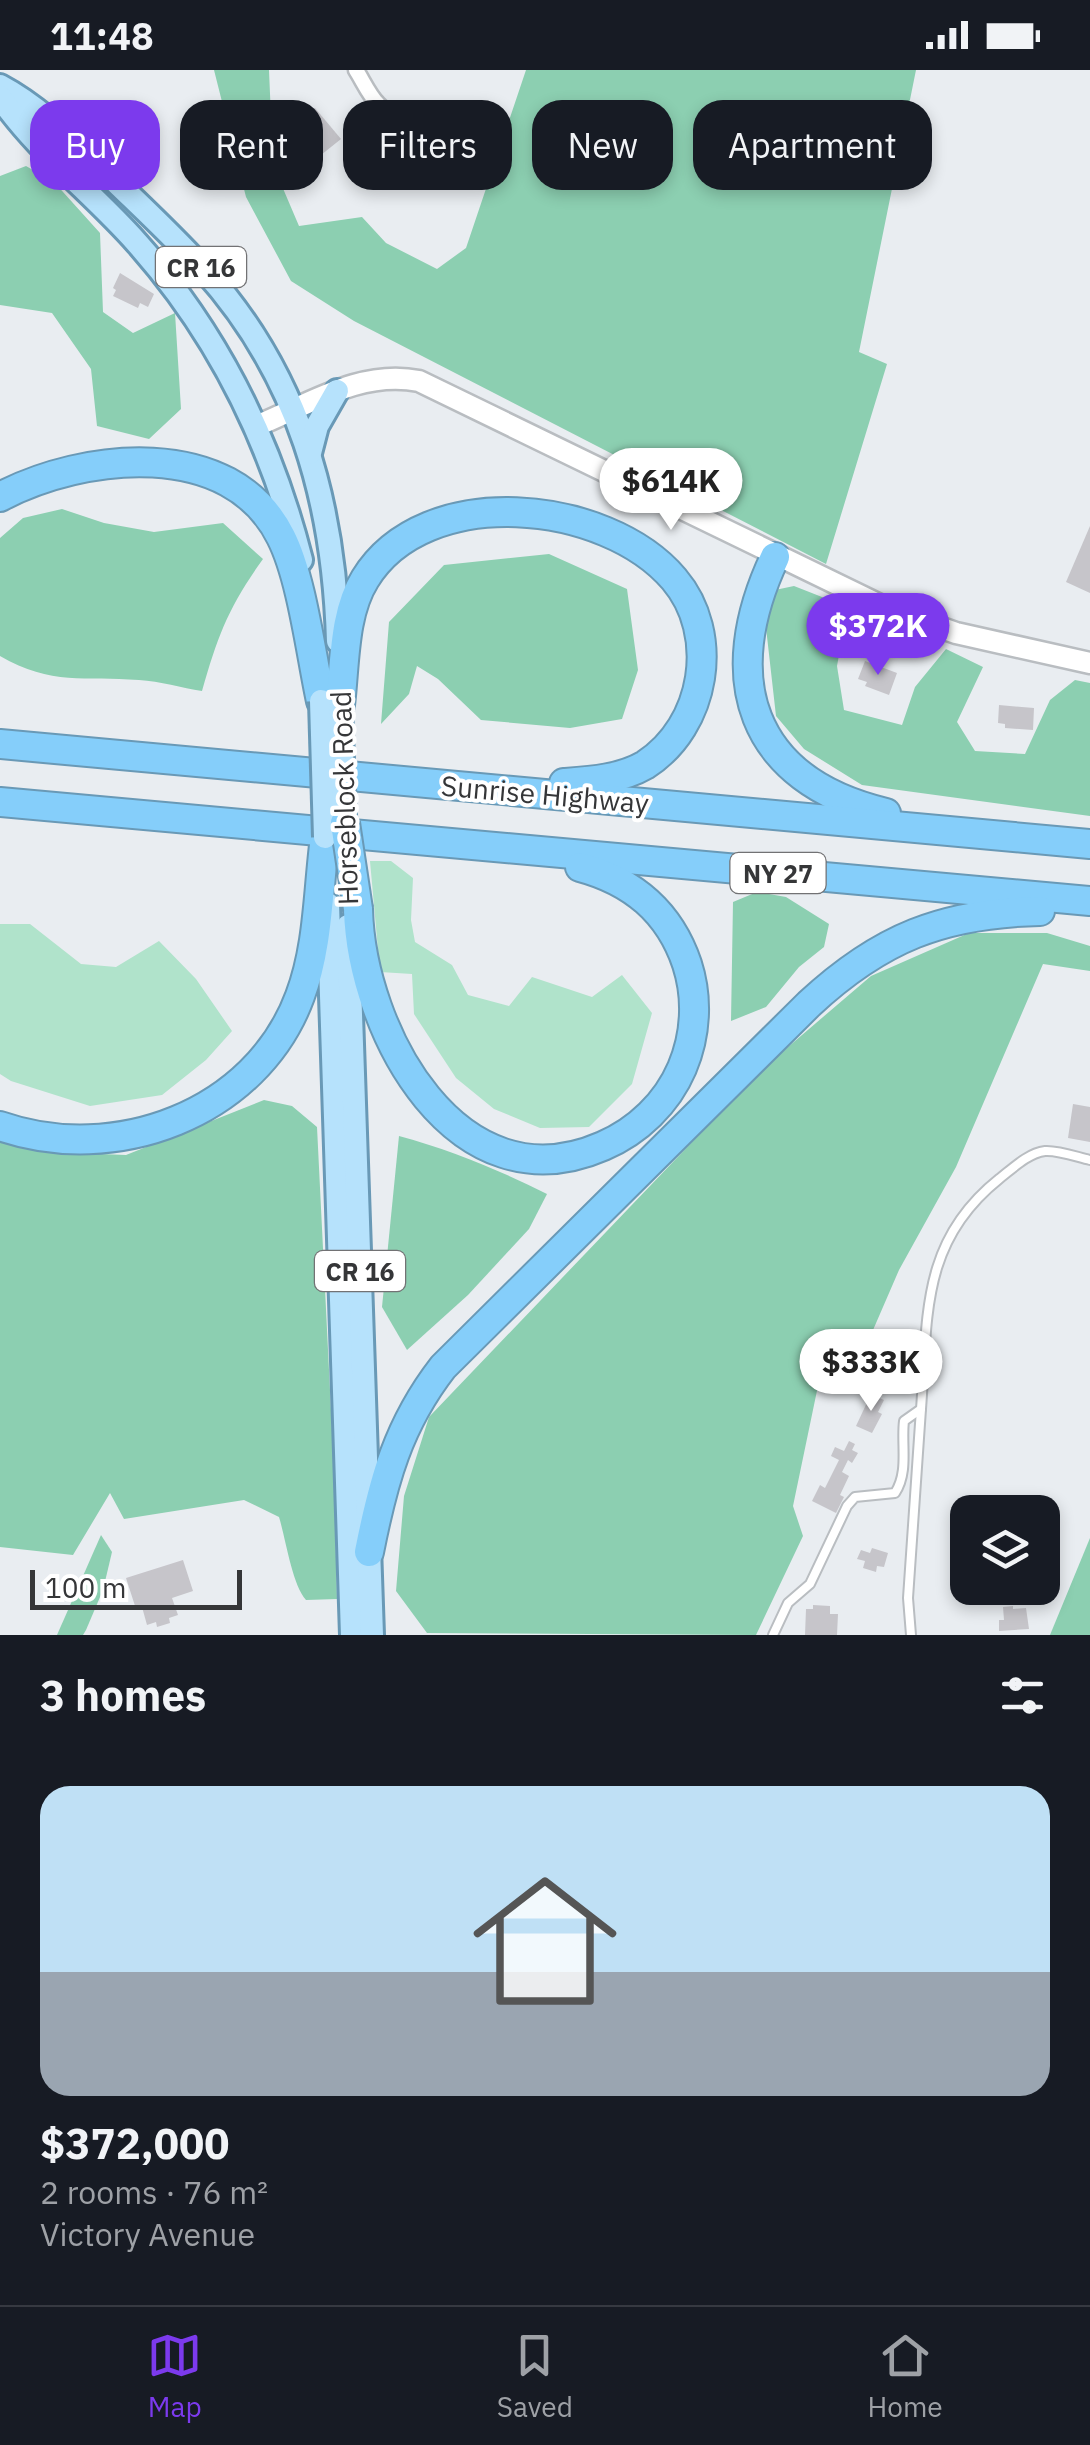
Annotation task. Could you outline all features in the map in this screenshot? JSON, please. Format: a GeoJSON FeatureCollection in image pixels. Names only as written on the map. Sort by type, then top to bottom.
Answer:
{"type":"FeatureCollection","features":[{"type":"Feature","properties":{"kind":"highway"},"geometry":{"type":"LineString","coordinates":[[0,497],[51,475],[116,463],[188,469],[241,490],[263,509],[287,549],[331,703]]}},
{"type":"Feature","properties":{"kind":"highway"},"geometry":{"type":"LineString","coordinates":[[331,703],[359,590],[382,558],[404,539],[430,525],[500,512],[559,518],[626,542],[650,556],[675,580],[698,624],[702,671],[689,714],[674,739],[656,756],[634,770],[603,779],[451,785]]}},
{"type":"Feature","properties":{"kind":"highway"},"geometry":{"type":"LineString","coordinates":[[775,556],[752,612],[746,655],[752,700],[772,744],[794,769],[838,797],[872,810],[970,833]]}},
{"type":"Feature","properties":{"kind":"highway"},"geometry":{"type":"LineString","coordinates":[[0,725],[74,751]]}},
{"type":"Feature","properties":{"kind":"highway","name":"Sunrise Highway"},"geometry":{"type":"LineString","coordinates":[[0,744],[1090,844]]}},
{"type":"Feature","properties":{"kind":"highway","name":"Sunrise Highway"},"geometry":{"type":"LineString","coordinates":[[0,802],[1090,901]]}},
{"type":"Feature","properties":{"kind":"highway"},"geometry":{"type":"LineString","coordinates":[[0,818],[132,814]]}},
{"type":"Feature","properties":{"kind":"highway"},"geometry":{"type":"LineString","coordinates":[[335,830],[338,908],[365,967],[390,1039],[425,1096],[454,1126],[485,1146],[519,1156],[557,1158],[612,1142],[660,1104],[678,1076],[691,1042],[693,988],[676,938],[643,896],[614,878],[466,845]]}},
{"type":"Feature","properties":{"kind":"highway"},"geometry":{"type":"LineString","coordinates":[[0,1126],[62,1140],[108,1140],[175,1122],[216,1100],[258,1063],[289,1020],[311,960],[338,908],[335,830]]}},
{"type":"Feature","properties":{"kind":"highway"},"geometry":{"type":"LineString","coordinates":[[369,1552],[392,1457],[418,1404],[443,1367],[825,989],[880,949],[943,922],[990,913],[1090,912]]}},
{"type":"Feature","properties":{"kind":"main road","name":"Horseblock Road"},"geometry":{"type":"LineString","coordinates":[[0,86],[36,107],[206,272],[276,372],[310,453],[332,547],[335,830]]}},
{"type":"Feature","properties":{"kind":"main road","name":"Horseblock Road"},"geometry":{"type":"LineString","coordinates":[[0,97],[10,125],[101,204],[158,268],[205,331],[256,426],[289,513],[331,703]]}},
{"type":"Feature","properties":{"kind":"main road"},"geometry":{"type":"LineString","coordinates":[[310,453],[317,426],[337,391]]}},
{"type":"Feature","properties":{"kind":"main road","name":"Horseblock Road"},"geometry":{"type":"LineString","coordinates":[[338,908],[372,1635]]}},
{"type":"Feature","properties":{"kind":"main road","name":"Horseblock Road"},"geometry":{"type":"LineString","coordinates":[[338,908],[352,1635]]}},
{"type":"Feature","properties":{"kind":"street"},"geometry":{"type":"LineString","coordinates":[[356,70],[375,100]]}},
{"type":"Feature","properties":{"kind":"street"},"geometry":{"type":"LineString","coordinates":[[256,426],[337,391],[381,378],[406,378],[430,386],[775,556],[918,621],[993,643],[1090,663]]}},
{"type":"Feature","properties":{"kind":"lane"},"geometry":{"type":"LineString","coordinates":[[911,1635],[908,1598],[921,1410],[929,1307],[937,1264],[951,1229],[978,1196],[1022,1161],[1045,1151],[1090,1160]]}},
{"type":"Feature","properties":{"kind":"lane"},"geometry":{"type":"LineString","coordinates":[[773,1635],[788,1604],[810,1584],[847,1506],[855,1497],[884,1496],[899,1488],[904,1464],[904,1421],[921,1410]]}},
{"type":"Feature","properties":{"kind":"green space"},"geometry":{"type":"Polygon","coordinates":[[[214,70],[269,70],[270,100],[222,100],[214,70]]]}},
{"type":"Feature","properties":{"kind":"green space"},"geometry":{"type":"Polygon","coordinates":[[[526,70],[916,70],[910,100],[693,100],[693,190],[892,190],[859,352],[887,364],[826,564],[354,321],[291,281],[244,190],[284,190],[299,226],[362,217],[386,243],[437,269],[466,248],[486,190],[512,190],[512,112],[526,70]]]}},
{"type":"Feature","properties":{"kind":"green space"},"geometry":{"type":"Polygon","coordinates":[[[26,166],[30,168],[30,190],[61,190],[100,233],[103,312],[133,333],[175,313],[181,409],[149,439],[97,426],[91,369],[52,313],[0,305],[0,176],[26,166]]]}},
{"type":"Feature","properties":{"kind":"green space"},"geometry":{"type":"Polygon","coordinates":[[[62,509],[104,523],[154,532],[223,523],[263,559],[226,622],[202,691],[147,681],[52,676],[0,656],[0,538],[23,518],[62,509]]]}},
{"type":"Feature","properties":{"kind":"green space"},"geometry":{"type":"Polygon","coordinates":[[[549,554],[627,589],[638,670],[622,719],[570,728],[481,720],[438,679],[417,666],[409,694],[381,724],[389,622],[444,565],[549,554]]]}},
{"type":"Feature","properties":{"kind":"green space"},"geometry":{"type":"Polygon","coordinates":[[[794,586],[822,597],[846,617],[837,666],[844,710],[902,725],[915,687],[946,649],[983,667],[957,722],[975,751],[1025,754],[1050,700],[1075,680],[1090,683],[1090,816],[862,785],[804,749],[776,716],[764,610],[775,590],[794,586]]]}},
{"type":"Feature","properties":{"kind":"green space"},"geometry":{"type":"Polygon","coordinates":[[[370,861],[391,861],[413,878],[411,920],[415,942],[452,965],[468,995],[509,1006],[532,977],[592,997],[622,975],[652,1013],[632,1084],[589,1127],[540,1128],[494,1109],[456,1078],[414,1014],[412,974],[380,972],[370,861]]]}},
{"type":"Feature","properties":{"kind":"green space"},"geometry":{"type":"Polygon","coordinates":[[[757,892],[786,897],[829,924],[824,947],[799,967],[766,1007],[731,1021],[733,902],[757,892]]]}},
{"type":"Feature","properties":{"kind":"green space"},"geometry":{"type":"Polygon","coordinates":[[[0,924],[30,924],[81,964],[116,967],[159,941],[196,979],[232,1031],[206,1060],[162,1095],[90,1106],[11,1081],[0,1074],[0,924]]]}},
{"type":"Feature","properties":{"kind":"green space"},"geometry":{"type":"Polygon","coordinates":[[[969,933],[1047,933],[1090,946],[1090,971],[1043,964],[956,1167],[899,1270],[870,1337],[819,1381],[793,1506],[803,1536],[756,1635],[427,1633],[396,1591],[404,1496],[429,1417],[761,1070],[871,976],[969,933]]]}},
{"type":"Feature","properties":{"kind":"green space"},"geometry":{"type":"Polygon","coordinates":[[[264,1100],[292,1106],[317,1127],[337,1599],[306,1600],[293,1573],[279,1517],[244,1500],[124,1519],[110,1493],[73,1555],[0,1547],[0,1137],[50,1152],[126,1155],[264,1100]]]}},
{"type":"Feature","properties":{"kind":"green space"},"geometry":{"type":"Polygon","coordinates":[[[399,1136],[474,1161],[547,1194],[529,1229],[468,1295],[407,1350],[382,1307],[399,1136]]]}},
{"type":"Feature","properties":{"kind":"green space"},"geometry":{"type":"Polygon","coordinates":[[[101,1535],[112,1552],[103,1590],[86,1630],[83,1635],[57,1635],[101,1535]]]}},
{"type":"Feature","properties":{"kind":"green space"},"geometry":{"type":"Polygon","coordinates":[[[1090,1538],[1090,1635],[1050,1635],[1090,1538]]]}},
{"type":"Feature","properties":{"kind":"building"},"geometry":{"type":"Polygon","coordinates":[[[323,118],[341,139],[323,153],[323,118]]]}},
{"type":"Feature","properties":{"kind":"building"},"geometry":{"type":"Polygon","coordinates":[[[120,273],[154,294],[148,307],[140,303],[138,308],[113,296],[120,273]]]}},
{"type":"Feature","properties":{"kind":"building"},"geometry":{"type":"Polygon","coordinates":[[[1090,526],[1090,593],[1066,582],[1090,526]]]}},
{"type":"Feature","properties":{"kind":"building"},"geometry":{"type":"Polygon","coordinates":[[[865,661],[897,673],[889,695],[865,686],[867,682],[858,679],[865,661]]]}},
{"type":"Feature","properties":{"kind":"building"},"geometry":{"type":"Polygon","coordinates":[[[999,705],[1034,708],[1033,730],[1005,728],[1005,724],[998,723],[999,705]]]}},
{"type":"Feature","properties":{"kind":"building"},"geometry":{"type":"Polygon","coordinates":[[[1073,1104],[1090,1107],[1090,1142],[1068,1138],[1073,1104]]]}},
{"type":"Feature","properties":{"kind":"building"},"geometry":{"type":"Polygon","coordinates":[[[871,1394],[884,1400],[872,1433],[856,1426],[871,1394]]]}},
{"type":"Feature","properties":{"kind":"building"},"geometry":{"type":"Polygon","coordinates":[[[849,1441],[858,1453],[852,1463],[848,1460],[842,1472],[849,1476],[836,1513],[812,1501],[820,1485],[825,1488],[839,1460],[831,1456],[835,1447],[844,1451],[849,1441]]]}},
{"type":"Feature","properties":{"kind":"building"},"geometry":{"type":"Polygon","coordinates":[[[872,1548],[888,1553],[884,1567],[877,1566],[876,1572],[863,1568],[865,1561],[857,1559],[861,1550],[870,1553],[872,1548]]]}},
{"type":"Feature","properties":{"kind":"building"},"geometry":{"type":"Polygon","coordinates":[[[183,1560],[193,1591],[172,1598],[178,1615],[169,1618],[170,1623],[147,1625],[142,1607],[136,1609],[126,1578],[183,1560]]]}},
{"type":"Feature","properties":{"kind":"building"},"geometry":{"type":"Polygon","coordinates":[[[813,1605],[830,1606],[830,1614],[838,1614],[837,1635],[805,1635],[806,1609],[813,1609],[813,1605]]]}},
{"type":"Feature","properties":{"kind":"building"},"geometry":{"type":"Polygon","coordinates":[[[1003,1607],[1026,1608],[1029,1629],[999,1631],[999,1620],[1004,1620],[1003,1607]]]}}]}
